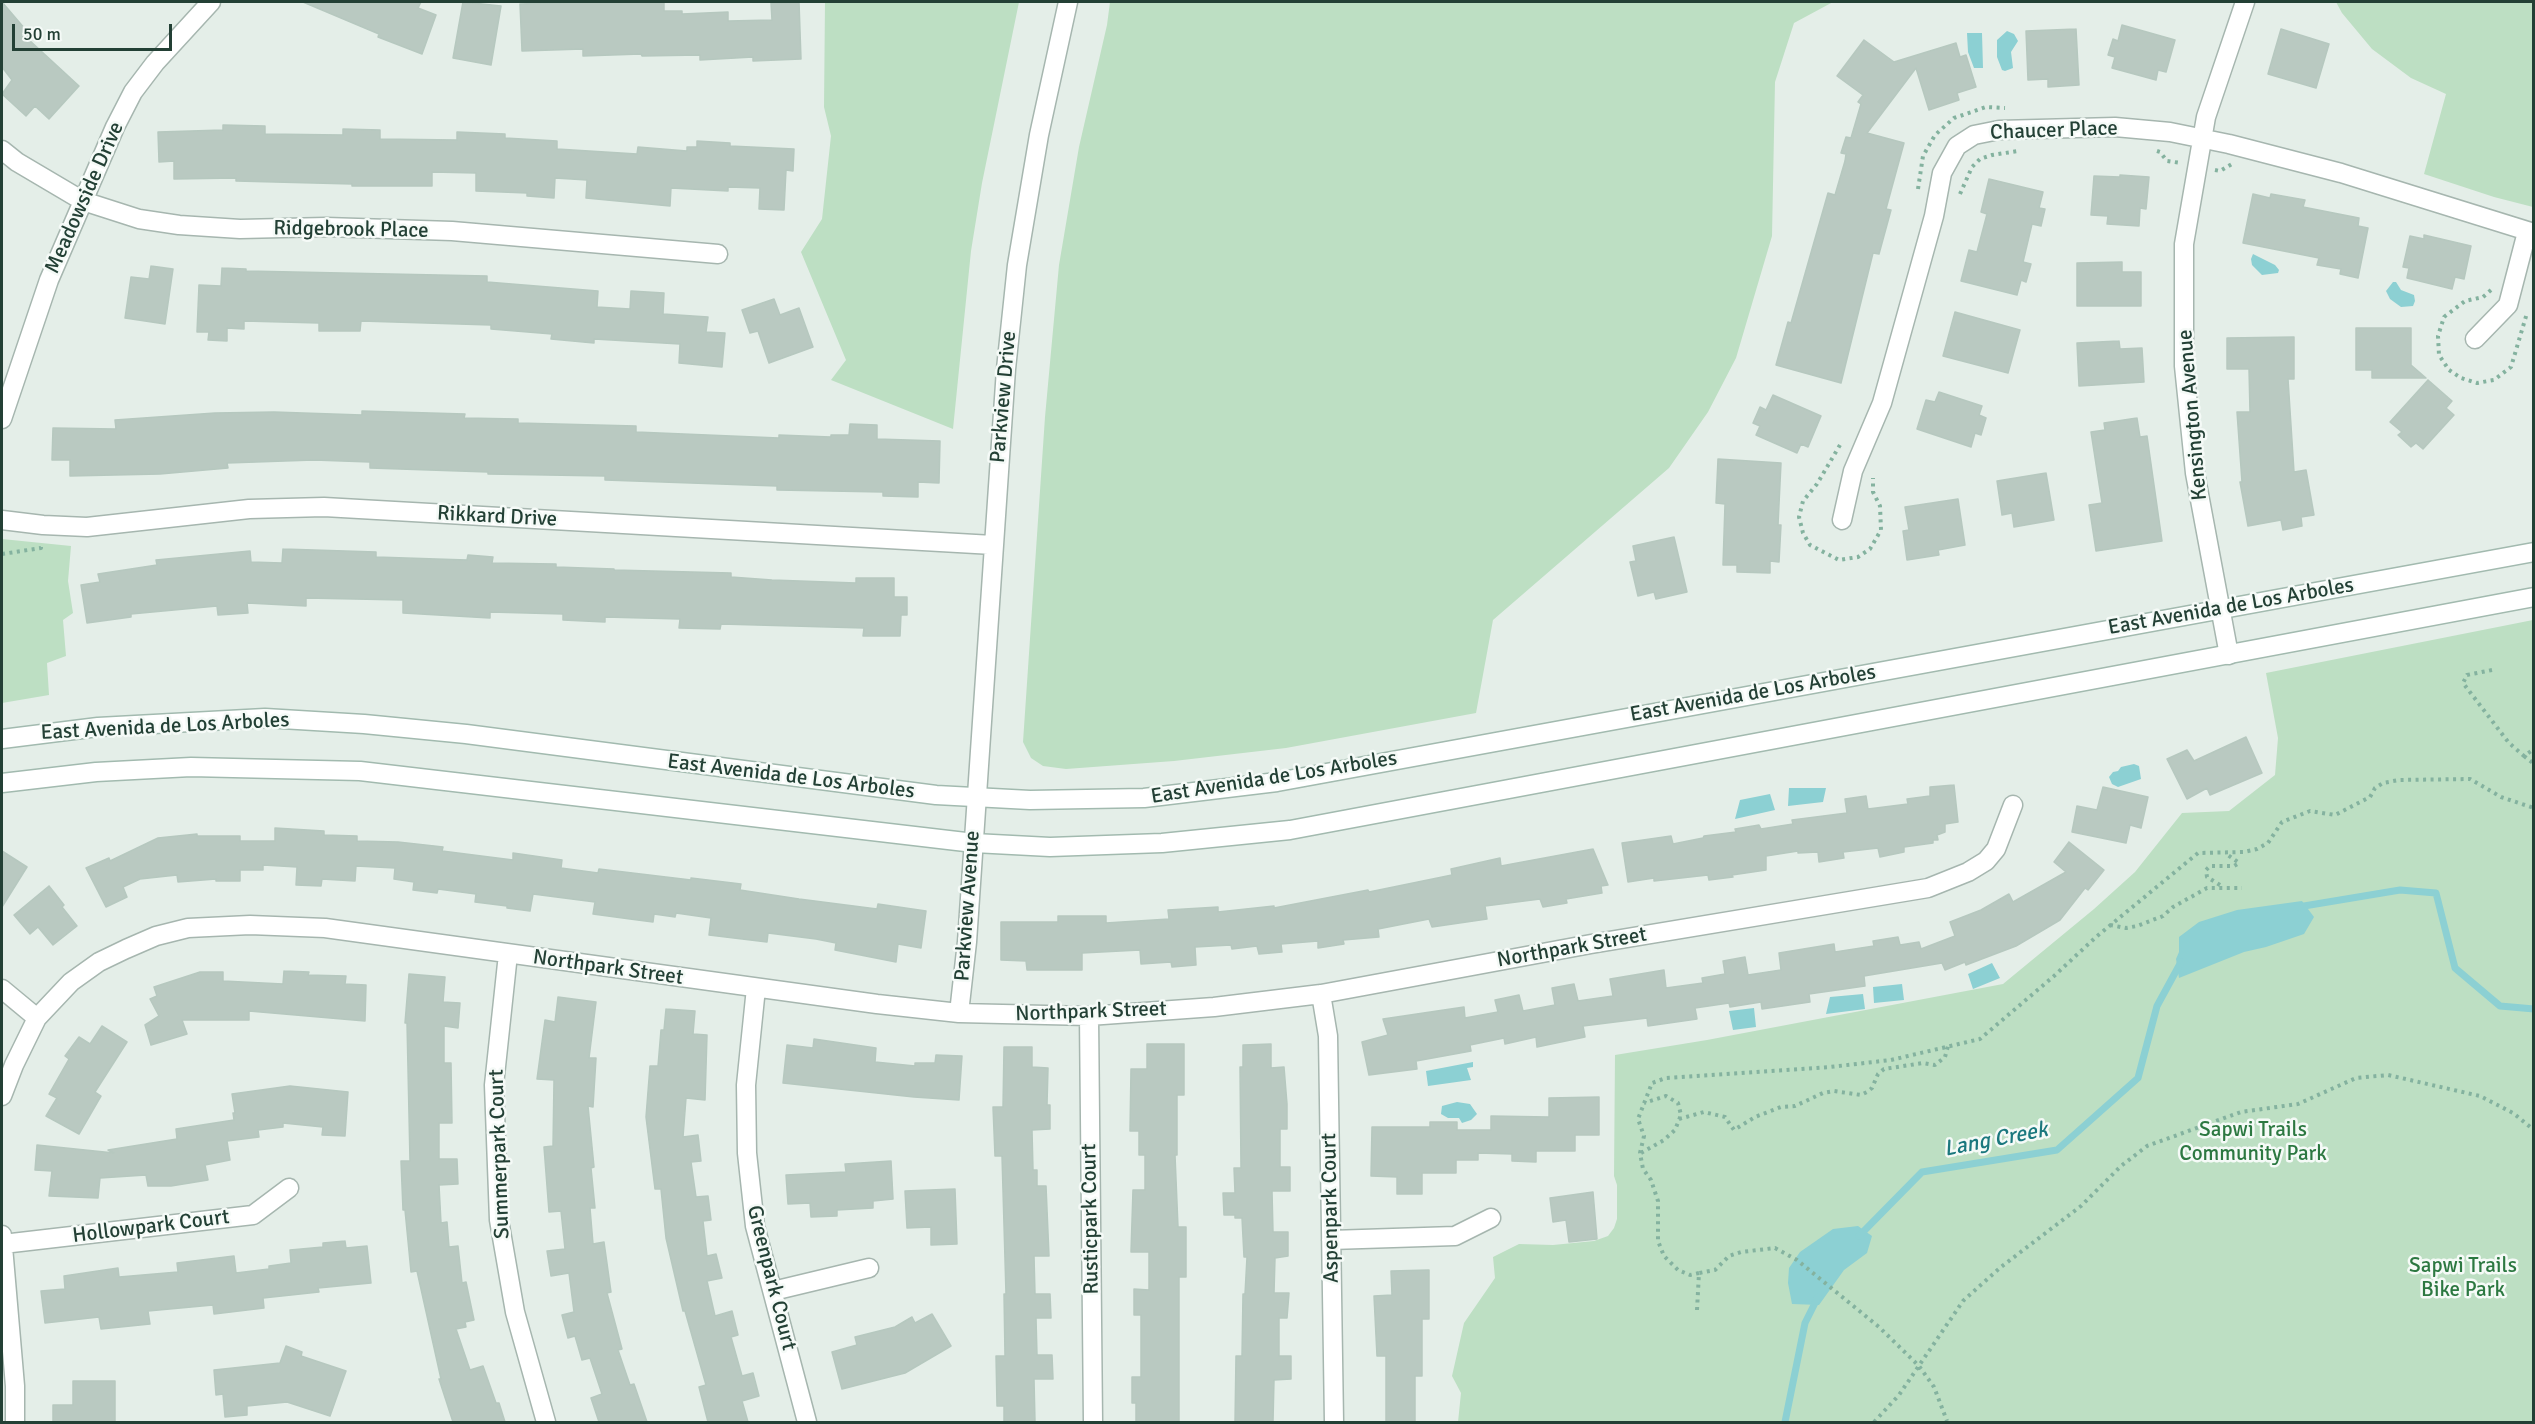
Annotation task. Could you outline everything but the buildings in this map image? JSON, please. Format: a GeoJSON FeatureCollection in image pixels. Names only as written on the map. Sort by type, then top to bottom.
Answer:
{"type":"FeatureCollection","features":[{"type":"Feature","properties":{"kind":"street","name":"Meadowside Drive"},"geometry":{"type":"LineString","coordinates":[[2,419],[49,280],[133,92],[155,63],[211,2]]}},
{"type":"Feature","properties":{"kind":"street","name":"Parkview Drive"},"geometry":{"type":"LineString","coordinates":[[976,798],[1006,369],[1017,265],[1039,135],[1068,2]]}},
{"type":"Feature","properties":{"kind":"street","name":"Kensington Avenue"},"geometry":{"type":"LineString","coordinates":[[2229,655],[2195,473],[2184,366],[2184,244],[2206,117],[2246,2]]}},
{"type":"Feature","properties":{"kind":"street","name":"Chaucer Place"},"geometry":{"type":"LineString","coordinates":[[1842,520],[1853,471],[1882,403],[1934,216],[1942,173],[1957,146],[1974,135],[1999,130],[2115,127],[2170,132],[2229,144],[2341,173],[2530,232]]}},
{"type":"Feature","properties":{"kind":"street","name":"Ridgebrook Place"},"geometry":{"type":"LineString","coordinates":[[2,150],[17,162],[83,201],[139,219],[178,225],[240,229],[326,227],[452,231],[718,254]]}},
{"type":"Feature","properties":{"kind":"street"},"geometry":{"type":"LineString","coordinates":[[2475,339],[2508,305],[2530,232]]}},
{"type":"Feature","properties":{"kind":"street","name":"Rikkard Drive"},"geometry":{"type":"LineString","coordinates":[[2,520],[43,525],[87,526],[249,509],[324,507],[993,545]]}},
{"type":"Feature","properties":{"kind":"street","name":"East Avenida de Los Arboles"},"geometry":{"type":"LineString","coordinates":[[2,739],[99,727],[266,718],[364,724],[478,735],[879,789],[976,798],[1029,800],[1144,798],[1267,783],[2534,552]]}},
{"type":"Feature","properties":{"kind":"street","name":"East Avenida de Los Arboles"},"geometry":{"type":"LineString","coordinates":[[2,783],[96,772],[191,767],[360,771],[974,843],[1050,847],[1162,843],[1290,830],[2534,597]]}},
{"type":"Feature","properties":{"kind":"street","name":"Parkview Avenue"},"geometry":{"type":"LineString","coordinates":[[959,1013],[967,942],[976,798]]}},
{"type":"Feature","properties":{"kind":"street","name":"Northpark Street"},"geometry":{"type":"LineString","coordinates":[[2,1096],[37,1018],[71,982],[99,962],[126,949],[156,936],[188,928],[250,925],[325,928],[756,988],[959,1013],[1089,1016],[1214,1007],[1321,993],[1591,944],[1928,888],[1968,872],[1986,861],[1996,849],[2013,805]]}},
{"type":"Feature","properties":{"kind":"street","name":"Summerpark Court"},"geometry":{"type":"LineString","coordinates":[[508,954],[494,1085],[500,1220],[515,1312],[546,1422]]}},
{"type":"Feature","properties":{"kind":"street","name":"Greenpark Court"},"geometry":{"type":"LineString","coordinates":[[756,988],[746,1085],[747,1153],[755,1227],[807,1422]]}},
{"type":"Feature","properties":{"kind":"street"},"geometry":{"type":"LineString","coordinates":[[2,989],[37,1018]]}},
{"type":"Feature","properties":{"kind":"street","name":"Aspenpark Court"},"geometry":{"type":"LineString","coordinates":[[1321,993],[1328,1036],[1334,1422]]}},
{"type":"Feature","properties":{"kind":"street","name":"Rusticpark Court"},"geometry":{"type":"LineString","coordinates":[[1089,1016],[1093,1422]]}},
{"type":"Feature","properties":{"kind":"street","name":"Hollowpark Court"},"geometry":{"type":"LineString","coordinates":[[2,1239],[253,1215],[289,1188]]}},
{"type":"Feature","properties":{"kind":"street"},"geometry":{"type":"LineString","coordinates":[[1331,1240],[1455,1236],[1491,1218]]}},
{"type":"Feature","properties":{"kind":"street"},"geometry":{"type":"LineString","coordinates":[[2,1239],[15,1386],[15,1422]]}},
{"type":"Feature","properties":{"kind":"street"},"geometry":{"type":"LineString","coordinates":[[773,1291],[869,1268]]}},
{"type":"Feature","properties":{"kind":"path"},"geometry":{"type":"LineString","coordinates":[[1918,194],[1923,156],[1935,135],[1954,118],[1986,107],[2011,109]]}},
{"type":"Feature","properties":{"kind":"path"},"geometry":{"type":"LineString","coordinates":[[1826,555],[1810,545],[1803,533],[1799,517],[1803,501],[1817,484],[1841,444]]}},
{"type":"Feature","properties":{"kind":"path"},"geometry":{"type":"LineString","coordinates":[[2,554],[40,548],[43,525]]}},
{"type":"Feature","properties":{"kind":"path"},"geometry":{"type":"LineString","coordinates":[[2492,669],[2467,675],[2463,683],[2509,744],[2534,764]]}},
{"type":"Feature","properties":{"kind":"path"},"geometry":{"type":"LineString","coordinates":[[2524,756],[2534,749]]}},
{"type":"Feature","properties":{"kind":"path"},"geometry":{"type":"LineString","coordinates":[[1947,1421],[1934,1387],[1919,1366],[1879,1327],[1797,1260],[1775,1248],[1755,1249],[1729,1256],[1715,1269],[1690,1275],[1678,1269],[1664,1256],[1658,1241],[1658,1201],[1651,1180],[1643,1169],[1640,1153],[1644,1137],[1638,1119],[1652,1083],[1666,1078],[1830,1067],[1890,1060],[1980,1039],[2055,976],[2110,925],[2198,853],[2225,853],[2257,849],[2268,843],[2282,822],[2310,812],[2336,815],[2370,797],[2375,788],[2383,783],[2399,780],[2470,779],[2501,797],[2534,808]]}},
{"type":"Feature","properties":{"kind":"path"},"geometry":{"type":"LineString","coordinates":[[2225,853],[2239,863],[2234,866],[2210,866],[2206,870],[2207,877],[2224,887],[2242,888]]}},
{"type":"Feature","properties":{"kind":"path"},"geometry":{"type":"LineString","coordinates":[[2110,925],[2126,928],[2137,926],[2163,916],[2207,888],[2224,887]]}},
{"type":"Feature","properties":{"kind":"path"},"geometry":{"type":"LineString","coordinates":[[1679,1119],[1704,1112],[1725,1117],[1734,1130],[1755,1117],[1781,1107],[1795,1106],[1823,1093],[1834,1091],[1861,1095],[1872,1088],[1878,1074],[1884,1069],[1923,1063],[1935,1065],[1945,1057],[1948,1046]]}},
{"type":"Feature","properties":{"kind":"path"},"geometry":{"type":"LineString","coordinates":[[1874,1422],[1899,1395],[1964,1301],[2001,1267],[2081,1206],[2121,1166],[2147,1146],[2241,1112],[2298,1104],[2356,1078],[2388,1075],[2480,1096],[2513,1113],[2534,1131]]}},
{"type":"Feature","properties":{"kind":"path"},"geometry":{"type":"LineString","coordinates":[[1640,1153],[1664,1140],[1674,1130],[1681,1115],[1678,1103],[1666,1096],[1644,1104]]}},
{"type":"Feature","properties":{"kind":"path"},"geometry":{"type":"LineString","coordinates":[[1697,1310],[1699,1273]]}},
{"type":"Feature","properties":{"kind":"green space"},"geometry":{"type":"Polygon","coordinates":[[[825,2],[1019,2],[982,183],[971,251],[953,429],[831,380],[846,360],[801,252],[822,219],[831,136],[824,107],[825,2]]]}},
{"type":"Feature","properties":{"kind":"green space"},"geometry":{"type":"Polygon","coordinates":[[[1110,2],[1833,2],[1794,23],[1775,82],[1772,236],[1736,358],[1708,412],[1669,468],[1493,620],[1476,713],[1286,748],[1174,761],[1066,769],[1043,766],[1031,758],[1023,742],[1045,417],[1059,265],[1079,147],[1107,25],[1110,2]]]}},
{"type":"Feature","properties":{"kind":"green space"},"geometry":{"type":"Polygon","coordinates":[[[2336,2],[2533,2],[2533,207],[2424,174],[2446,94],[2411,78],[2372,49],[2342,13],[2336,2]]]}},
{"type":"Feature","properties":{"kind":"green space"},"geometry":{"type":"Polygon","coordinates":[[[2,539],[71,546],[68,581],[73,613],[63,620],[66,656],[47,663],[49,695],[2,703],[2,539]]]}},
{"type":"Feature","properties":{"kind":"green space","name":"Sapwi Trails Community Park"},"geometry":{"type":"Polygon","coordinates":[[[2533,620],[2533,1422],[1458,1422],[1461,1393],[1452,1376],[1464,1323],[1495,1278],[1493,1257],[1519,1244],[1553,1245],[1594,1241],[1608,1236],[1614,1228],[1617,1219],[1617,1185],[1614,1176],[1615,1055],[1707,1040],[2003,984],[2135,872],[2182,813],[2229,811],[2275,775],[2278,738],[2266,673],[2533,620]]]}},
{"type":"Feature","properties":{"kind":"water"},"geometry":{"type":"Polygon","coordinates":[[[2007,31],[2014,34],[2018,41],[2011,52],[2013,68],[2005,71],[2002,70],[1997,57],[1997,40],[2007,31]]]}},
{"type":"Feature","properties":{"kind":"water"},"geometry":{"type":"Polygon","coordinates":[[[1967,33],[1982,33],[1983,68],[1974,68],[1968,52],[1967,33]]]}},
{"type":"Feature","properties":{"kind":"water"},"geometry":{"type":"Polygon","coordinates":[[[2253,254],[2275,265],[2279,270],[2278,273],[2262,275],[2252,265],[2253,254]]]}},
{"type":"Feature","properties":{"kind":"water"},"geometry":{"type":"Polygon","coordinates":[[[2393,282],[2396,282],[2401,290],[2414,295],[2413,306],[2401,307],[2390,299],[2386,291],[2393,282]]]}},
{"type":"Feature","properties":{"kind":"water"},"geometry":{"type":"Polygon","coordinates":[[[2134,764],[2139,766],[2141,779],[2118,787],[2112,784],[2109,777],[2113,772],[2118,771],[2121,767],[2134,764]]]}},
{"type":"Feature","properties":{"kind":"water"},"geometry":{"type":"Polygon","coordinates":[[[1789,788],[1826,788],[1823,802],[1788,806],[1789,788]]]}},
{"type":"Feature","properties":{"kind":"water"},"geometry":{"type":"Polygon","coordinates":[[[1770,794],[1775,810],[1735,819],[1740,800],[1770,794]]]}},
{"type":"Feature","properties":{"kind":"water"},"geometry":{"type":"Polygon","coordinates":[[[2302,901],[2314,917],[2304,934],[2244,952],[2179,978],[2176,959],[2179,952],[2179,937],[2199,922],[2237,910],[2302,901]]]}},
{"type":"Feature","properties":{"kind":"water"},"geometry":{"type":"Polygon","coordinates":[[[1992,963],[2000,978],[1973,989],[1968,974],[1992,963]]]}},
{"type":"Feature","properties":{"kind":"water"},"geometry":{"type":"Polygon","coordinates":[[[1902,984],[1904,1000],[1874,1003],[1873,987],[1902,984]]]}},
{"type":"Feature","properties":{"kind":"water"},"geometry":{"type":"Polygon","coordinates":[[[1863,994],[1865,1009],[1826,1014],[1830,997],[1863,994]]]}},
{"type":"Feature","properties":{"kind":"water"},"geometry":{"type":"Polygon","coordinates":[[[1754,1008],[1756,1027],[1733,1030],[1729,1011],[1754,1008]]]}},
{"type":"Feature","properties":{"kind":"water"},"geometry":{"type":"Polygon","coordinates":[[[1473,1062],[1473,1067],[1467,1068],[1471,1080],[1428,1086],[1426,1071],[1473,1062]]]}},
{"type":"Feature","properties":{"kind":"water"},"geometry":{"type":"Polygon","coordinates":[[[1457,1102],[1470,1104],[1477,1114],[1471,1120],[1462,1123],[1459,1118],[1448,1118],[1441,1114],[1442,1106],[1457,1102]]]}},
{"type":"Feature","properties":{"kind":"water"},"geometry":{"type":"Polygon","coordinates":[[[1858,1226],[1872,1236],[1867,1253],[1844,1270],[1819,1305],[1792,1304],[1788,1283],[1789,1268],[1800,1252],[1833,1229],[1858,1226]]]}},
{"type":"Feature","properties":{"kind":"waterway","name":"Lang Creek"},"geometry":{"type":"LineString","coordinates":[[2298,907],[2400,890],[2436,893],[2455,968],[2500,1006],[2534,1009]]}},
{"type":"Feature","properties":{"kind":"waterway","name":"Lang Creek"},"geometry":{"type":"LineString","coordinates":[[1859,1236],[1922,1172],[2057,1150],[2138,1078],[2157,1006],[2181,962]]}},
{"type":"Feature","properties":{"kind":"waterway","name":"Lang Creek"},"geometry":{"type":"LineString","coordinates":[[1785,1422],[1805,1323],[1818,1297]]}},
{"type":"Feature","properties":{"kind":"park label","name":"Sapwi Trails Bike Park"},"geometry":{"type":"Point","coordinates":[2463,1278]}}]}
